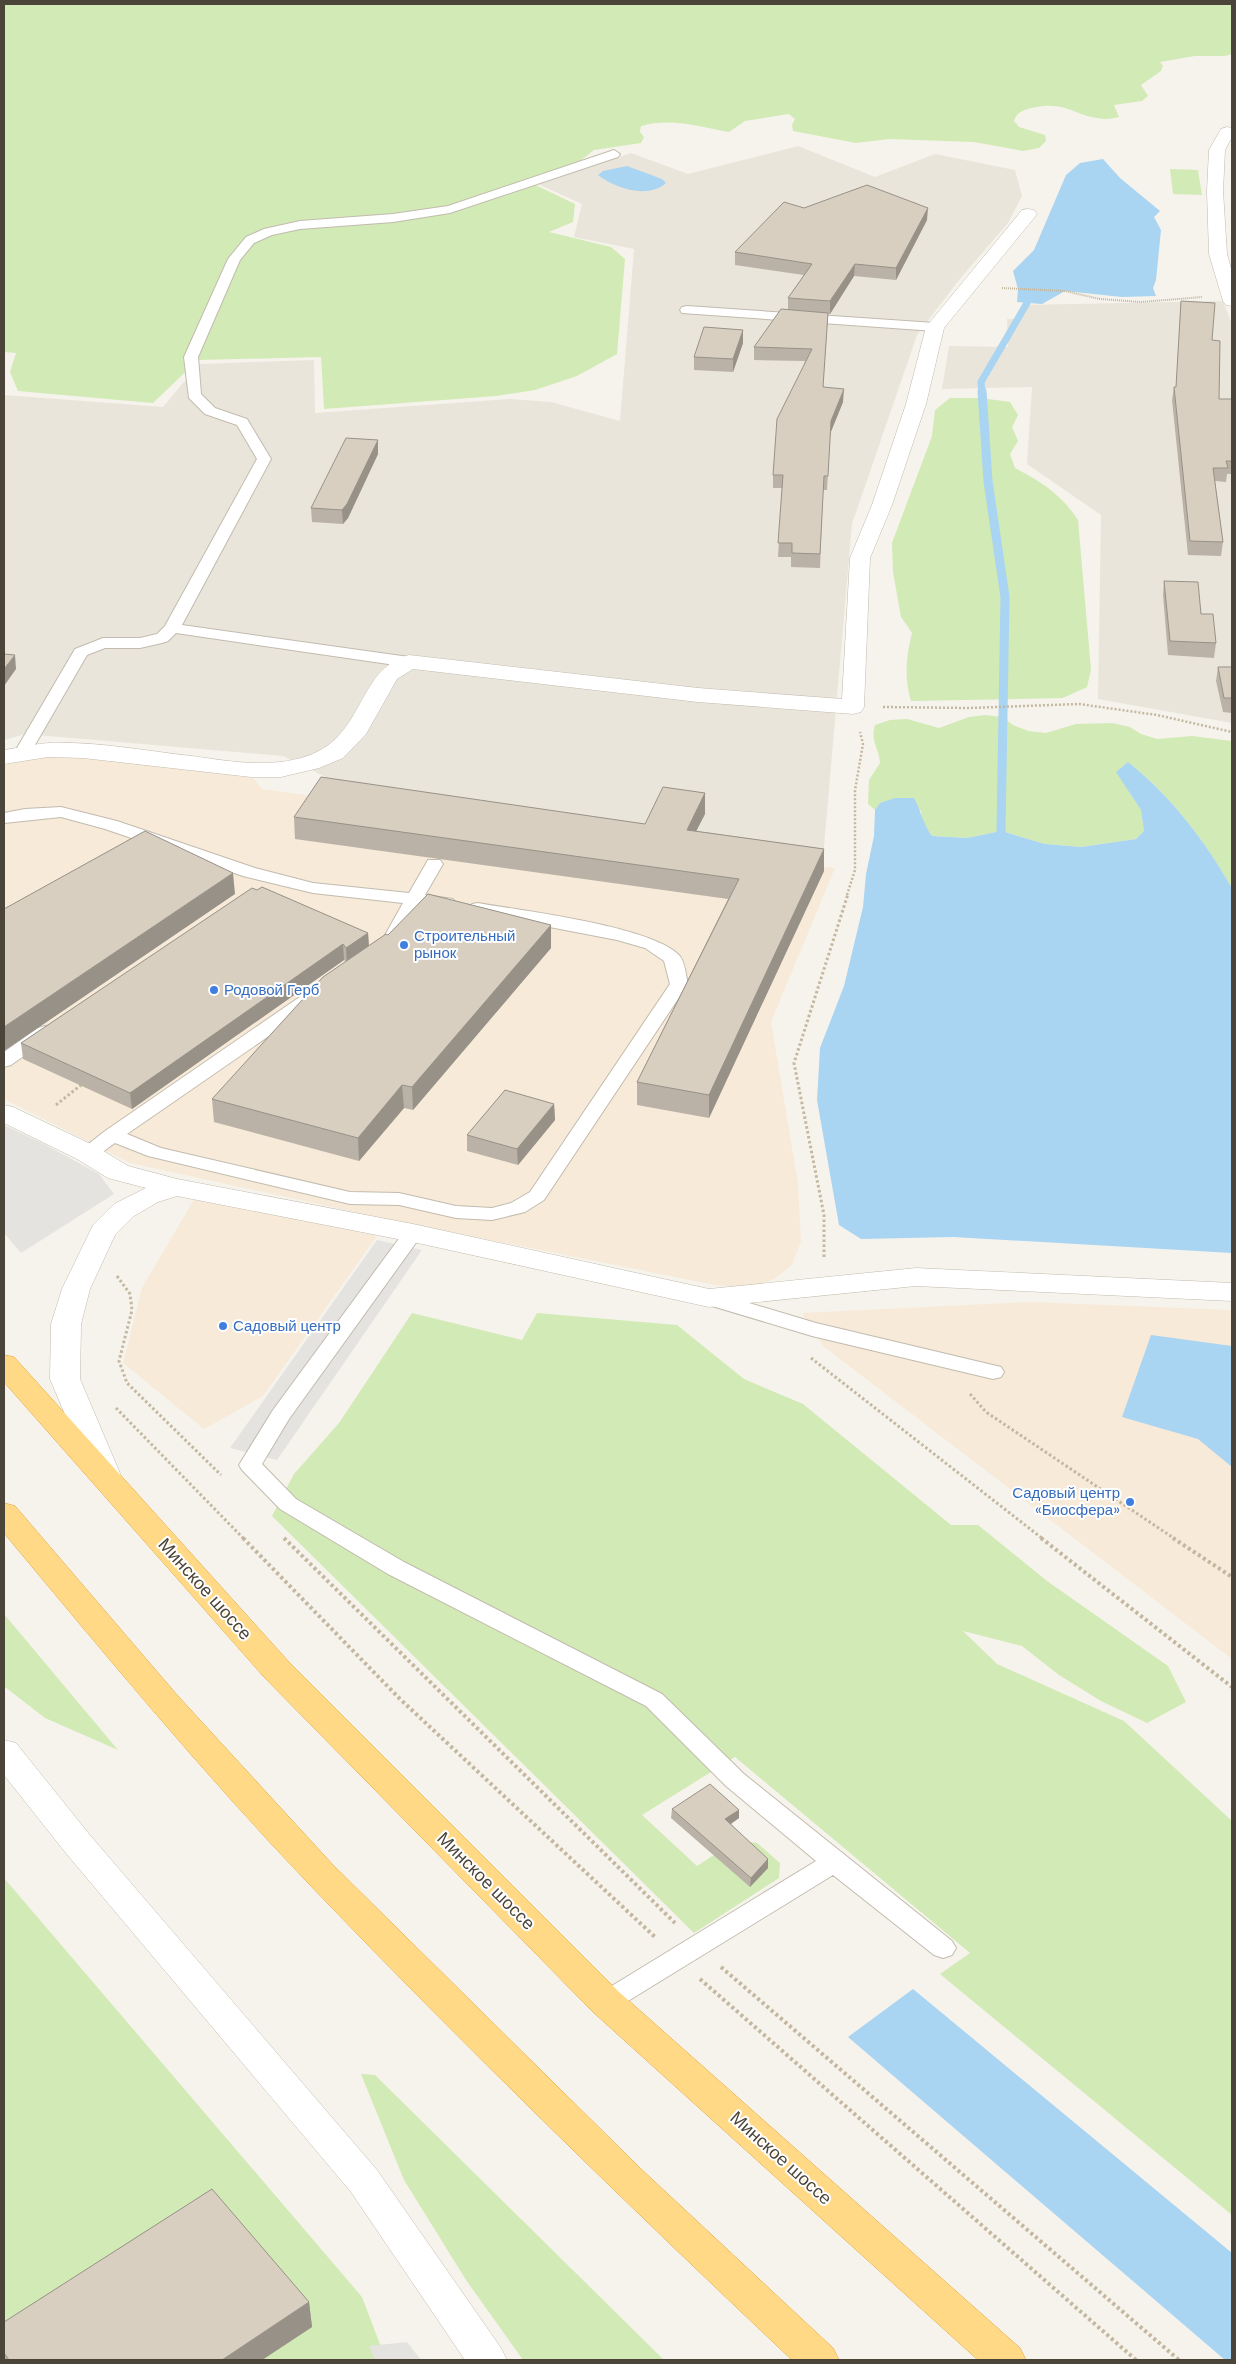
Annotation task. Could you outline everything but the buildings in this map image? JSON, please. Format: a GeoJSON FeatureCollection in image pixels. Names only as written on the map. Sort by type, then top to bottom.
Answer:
{"type":"FeatureCollection","features":[{"type":"Feature","properties":{"kind":"highway","name":"Минское шоссе"},"geometry":{"type":"LineString","coordinates":[[4,1364],[276,1668],[606,2002],[1006,2360]]}},
{"type":"Feature","properties":{"kind":"highway"},"geometry":{"type":"LineString","coordinates":[[4,1514],[165,1703],[321,1874],[627,2179],[820,2360]]}},
{"type":"Feature","properties":{"kind":"street"},"geometry":{"type":"LineString","coordinates":[[1227,132],[1217,150],[1215,191],[1218,254],[1231,298]]}},
{"type":"Feature","properties":{"kind":"street"},"geometry":{"type":"LineString","coordinates":[[13,755],[48,750],[83,751],[251,770],[281,770],[311,763],[335,753],[355,734],[388,675],[409,662],[698,696],[853,707],[860,558],[882,505],[916,404],[935,327],[1028,214]]}},
{"type":"Feature","properties":{"kind":"street"},"geometry":{"type":"LineString","coordinates":[[4,1113],[88,1153],[118,1172],[175,1187],[413,1232],[709,1298],[916,1277],[1232,1292]]}},
{"type":"Feature","properties":{"kind":"street"},"geometry":{"type":"LineString","coordinates":[[118,1172],[124,1182],[127,1196],[124,1210]]}},
{"type":"Feature","properties":{"kind":"street"},"geometry":{"type":"LineString","coordinates":[[109,1483],[65,1379],[66,1324],[76,1289],[103,1231],[124,1210],[148,1196],[175,1187]]}},
{"type":"Feature","properties":{"kind":"street"},"geometry":{"type":"LineString","coordinates":[[4,1752],[77,1843],[364,2180],[487,2360]]}},
{"type":"Feature","properties":{"kind":"lane"},"geometry":{"type":"LineString","coordinates":[[13,755],[81,652],[103,643],[140,643],[162,638],[172,628],[264,459],[242,422],[210,411],[194,395],[191,357],[234,259],[250,240],[268,232],[300,225],[394,218],[450,209],[614,154]]}},
{"type":"Feature","properties":{"kind":"lane"},"geometry":{"type":"LineString","coordinates":[[687,310],[935,327]]}},
{"type":"Feature","properties":{"kind":"lane"},"geometry":{"type":"LineString","coordinates":[[172,628],[409,662]]}},
{"type":"Feature","properties":{"kind":"lane"},"geometry":{"type":"LineString","coordinates":[[4,818],[25,814],[61,812],[112,825],[274,879],[313,888],[448,903],[620,935],[651,944],[672,959],[679,984],[537,1196],[518,1208],[492,1214],[456,1212],[399,1199],[350,1198],[155,1152],[112,1135]]}},
{"type":"Feature","properties":{"kind":"lane"},"geometry":{"type":"LineString","coordinates":[[373,956],[389,945],[434,864]]}},
{"type":"Feature","properties":{"kind":"lane"},"geometry":{"type":"LineString","coordinates":[[258,890],[274,879]]}},
{"type":"Feature","properties":{"kind":"lane"},"geometry":{"type":"LineString","coordinates":[[88,1153],[332,984]]}},
{"type":"Feature","properties":{"kind":"lane"},"geometry":{"type":"LineString","coordinates":[[4,1061],[61,1021]]}},
{"type":"Feature","properties":{"kind":"lane"},"geometry":{"type":"LineString","coordinates":[[413,1232],[281,1415],[250,1465],[288,1504],[379,1558],[654,1700],[735,1780],[834,1862],[943,1948]]}},
{"type":"Feature","properties":{"kind":"lane"},"geometry":{"type":"LineString","coordinates":[[709,1298],[781,1320],[993,1372]]}},
{"type":"Feature","properties":{"kind":"lane"},"geometry":{"type":"LineString","coordinates":[[606,2002],[834,1862]]}},
{"type":"Feature","properties":{"kind":"path"},"geometry":{"type":"LineString","coordinates":[[1018,289],[1065,291],[1100,299],[1141,302],[1231,298]]}},
{"type":"Feature","properties":{"kind":"path"},"geometry":{"type":"LineString","coordinates":[[824,1286],[824,1215],[794,1063],[855,870],[855,790],[863,744],[853,707],[969,708],[1079,704],[1157,715],[1232,732]]}},
{"type":"Feature","properties":{"kind":"path"},"geometry":{"type":"LineString","coordinates":[[53,1106],[81,1085]]}},
{"type":"Feature","properties":{"kind":"path"},"geometry":{"type":"LineString","coordinates":[[112,1269],[130,1294],[132,1310],[119,1361],[127,1383],[223,1477]]}},
{"type":"Feature","properties":{"kind":"path"},"geometry":{"type":"LineString","coordinates":[[781,1320],[808,1355],[1232,1687]]}},
{"type":"Feature","properties":{"kind":"path"},"geometry":{"type":"LineString","coordinates":[[962,1365],[971,1396],[986,1412],[1232,1577]]}},
{"type":"Feature","properties":{"kind":"path"},"geometry":{"type":"LineString","coordinates":[[112,1404],[400,1699],[688,1952],[1136,2360]]}},
{"type":"Feature","properties":{"kind":"path"},"geometry":{"type":"LineString","coordinates":[[280,1533],[688,1952],[1179,2360]]}},
{"type":"Feature","properties":{"kind":"shaded area"},"geometry":{"type":"Polygon","coordinates":[[[798,146],[875,177],[935,154],[1015,170],[1022,196],[1008,223],[959,280],[917,335],[852,524],[823,858],[344,786],[283,756],[25,734],[4,740],[4,395],[163,407],[199,364],[314,360],[315,413],[510,399],[551,402],[620,421],[634,249],[574,237],[582,204],[538,184],[631,153],[688,174],[798,146]]]}},
{"type":"Feature","properties":{"kind":"shaded area"},"geometry":{"type":"Polygon","coordinates":[[[1223,301],[1232,324],[1232,723],[1098,699],[1101,515],[1027,464],[1032,387],[942,389],[949,346],[1008,347],[1007,319],[1016,319],[1024,305],[1223,301]]]}},
{"type":"Feature","properties":{"kind":"shaded area","name":"Строительный рынок"},"geometry":{"type":"Polygon","coordinates":[[[67,755],[253,778],[262,789],[835,868],[771,1022],[798,1184],[801,1242],[791,1266],[774,1279],[748,1288],[715,1285],[410,1224],[130,1163],[4,1099],[4,765],[43,756],[67,755]]]}},
{"type":"Feature","properties":{"kind":"shaded area"},"geometry":{"type":"Polygon","coordinates":[[[4,1125],[99,1174],[114,1194],[21,1253],[4,1233],[4,1125]]]}},
{"type":"Feature","properties":{"kind":"shaded area","name":"Садовый центр"},"geometry":{"type":"Polygon","coordinates":[[[196,1196],[377,1236],[263,1396],[204,1429],[123,1363],[142,1288],[196,1196]]]}},
{"type":"Feature","properties":{"kind":"shaded area"},"geometry":{"type":"Polygon","coordinates":[[[377,1240],[422,1250],[277,1460],[230,1448],[377,1240]]]}},
{"type":"Feature","properties":{"kind":"shaded area","name":"Садовый центр «Биосфера»"},"geometry":{"type":"Polygon","coordinates":[[[1030,1302],[1232,1310],[1232,1659],[823,1346],[802,1313],[1030,1302]]]}},
{"type":"Feature","properties":{"kind":"shaded area"},"geometry":{"type":"Polygon","coordinates":[[[407,2342],[421,2360],[375,2360],[369,2346],[407,2342]]]}},
{"type":"Feature","properties":{"kind":"green space"},"geometry":{"type":"Polygon","coordinates":[[[4,4],[1232,4],[1232,54],[1225,56],[1195,56],[1160,62],[1163,66],[1161,71],[1141,85],[1148,96],[1142,101],[1114,105],[1119,117],[1094,118],[1054,106],[1044,106],[1023,111],[1017,115],[1014,121],[1019,127],[1045,135],[1046,141],[1039,148],[1023,151],[974,142],[889,139],[856,143],[793,131],[792,125],[795,119],[789,114],[745,121],[729,132],[663,122],[641,126],[640,132],[644,137],[641,143],[594,150],[580,161],[525,180],[575,204],[573,222],[549,232],[611,247],[625,259],[617,354],[577,376],[535,390],[496,396],[324,409],[321,357],[198,360],[153,403],[18,391],[10,372],[16,353],[4,352],[4,4]]]}},
{"type":"Feature","properties":{"kind":"green space"},"geometry":{"type":"Polygon","coordinates":[[[1170,169],[1198,170],[1202,195],[1173,194],[1170,169]]]}},
{"type":"Feature","properties":{"kind":"green space"},"geometry":{"type":"Polygon","coordinates":[[[950,398],[981,398],[1010,402],[1018,415],[1012,427],[1018,441],[1010,454],[1015,468],[1058,496],[1078,520],[1091,670],[1087,687],[1063,698],[911,701],[907,684],[907,667],[912,633],[901,617],[893,572],[892,543],[932,436],[935,410],[950,398]]]}},
{"type":"Feature","properties":{"kind":"green space"},"geometry":{"type":"Polygon","coordinates":[[[985,715],[1002,717],[1013,725],[1028,731],[1046,733],[1076,724],[1112,723],[1130,727],[1141,734],[1157,739],[1192,736],[1232,741],[1232,888],[1199,836],[1173,804],[1128,762],[1117,772],[1141,810],[1144,831],[1136,839],[1081,847],[1045,844],[1001,831],[967,838],[932,836],[923,824],[921,811],[880,803],[875,810],[868,804],[869,780],[880,763],[874,740],[875,725],[890,720],[907,719],[939,728],[969,717],[985,715]]]}},
{"type":"Feature","properties":{"kind":"green space"},"geometry":{"type":"Polygon","coordinates":[[[412,1313],[522,1340],[537,1313],[677,1325],[744,1379],[803,1404],[951,1525],[978,1525],[1047,1581],[1168,1666],[1186,1702],[1147,1723],[1101,1701],[1059,1675],[1022,1646],[963,1631],[997,1664],[1124,1721],[1232,1821],[1232,2215],[940,1974],[970,1953],[735,1757],[642,1815],[697,1866],[737,1840],[757,1843],[780,1863],[779,1878],[694,1933],[272,1516],[294,1474],[339,1423],[412,1313]]]}},
{"type":"Feature","properties":{"kind":"green space"},"geometry":{"type":"Polygon","coordinates":[[[4,1614],[118,1750],[45,1718],[5,1687],[4,1614]]]}},
{"type":"Feature","properties":{"kind":"green space"},"geometry":{"type":"Polygon","coordinates":[[[4,1878],[362,2297],[386,2360],[4,2360],[4,1878]]]}},
{"type":"Feature","properties":{"kind":"green space"},"geometry":{"type":"Polygon","coordinates":[[[361,2074],[375,2075],[664,2360],[523,2360],[466,2280],[404,2180],[361,2074]]]}},
{"type":"Feature","properties":{"kind":"water"},"geometry":{"type":"Polygon","coordinates":[[[1103,159],[1120,178],[1160,211],[1154,217],[1161,230],[1156,280],[1153,288],[1156,296],[1122,297],[1065,291],[1042,304],[1017,302],[1018,289],[1013,271],[1034,250],[1066,175],[1080,163],[1103,159]]]}},
{"type":"Feature","properties":{"kind":"water"},"geometry":{"type":"Polygon","coordinates":[[[627,166],[662,179],[666,183],[649,191],[630,190],[612,184],[598,175],[603,171],[627,166]]]}},
{"type":"Feature","properties":{"kind":"water"},"geometry":{"type":"Polygon","coordinates":[[[1128,762],[1173,804],[1199,836],[1232,888],[1232,1253],[953,1237],[861,1239],[839,1225],[817,1100],[820,1048],[844,986],[863,907],[866,874],[874,836],[875,810],[880,803],[895,798],[914,798],[926,827],[932,836],[967,838],[1001,831],[1045,844],[1081,847],[1136,839],[1144,831],[1141,810],[1116,772],[1128,762]]]}},
{"type":"Feature","properties":{"kind":"water"},"geometry":{"type":"Polygon","coordinates":[[[1151,1335],[1232,1346],[1232,1467],[1198,1439],[1122,1417],[1151,1335]]]}},
{"type":"Feature","properties":{"kind":"water"},"geometry":{"type":"Polygon","coordinates":[[[913,1989],[1232,2253],[1232,2360],[1225,2360],[848,2037],[913,1989]]]}},
{"type":"Feature","properties":{"kind":"waterway"},"geometry":{"type":"LineString","coordinates":[[982,393],[981,382],[1027,303]]}},
{"type":"Feature","properties":{"kind":"waterway"},"geometry":{"type":"LineString","coordinates":[[982,391],[988,481],[1005,597],[1001,831],[1005,844]]}},
{"type":"Feature","properties":{"kind":"place","name":"Строительный рынок"},"geometry":{"type":"Point","coordinates":[404,945]}},
{"type":"Feature","properties":{"kind":"place","name":"Родовой Герб"},"geometry":{"type":"Point","coordinates":[214,990]}},
{"type":"Feature","properties":{"kind":"place","name":"Садовый центр"},"geometry":{"type":"Point","coordinates":[223,1326]}},
{"type":"Feature","properties":{"kind":"place","name":"Садовый центр «Биосфера»"},"geometry":{"type":"Point","coordinates":[1130,1502]}}]}
